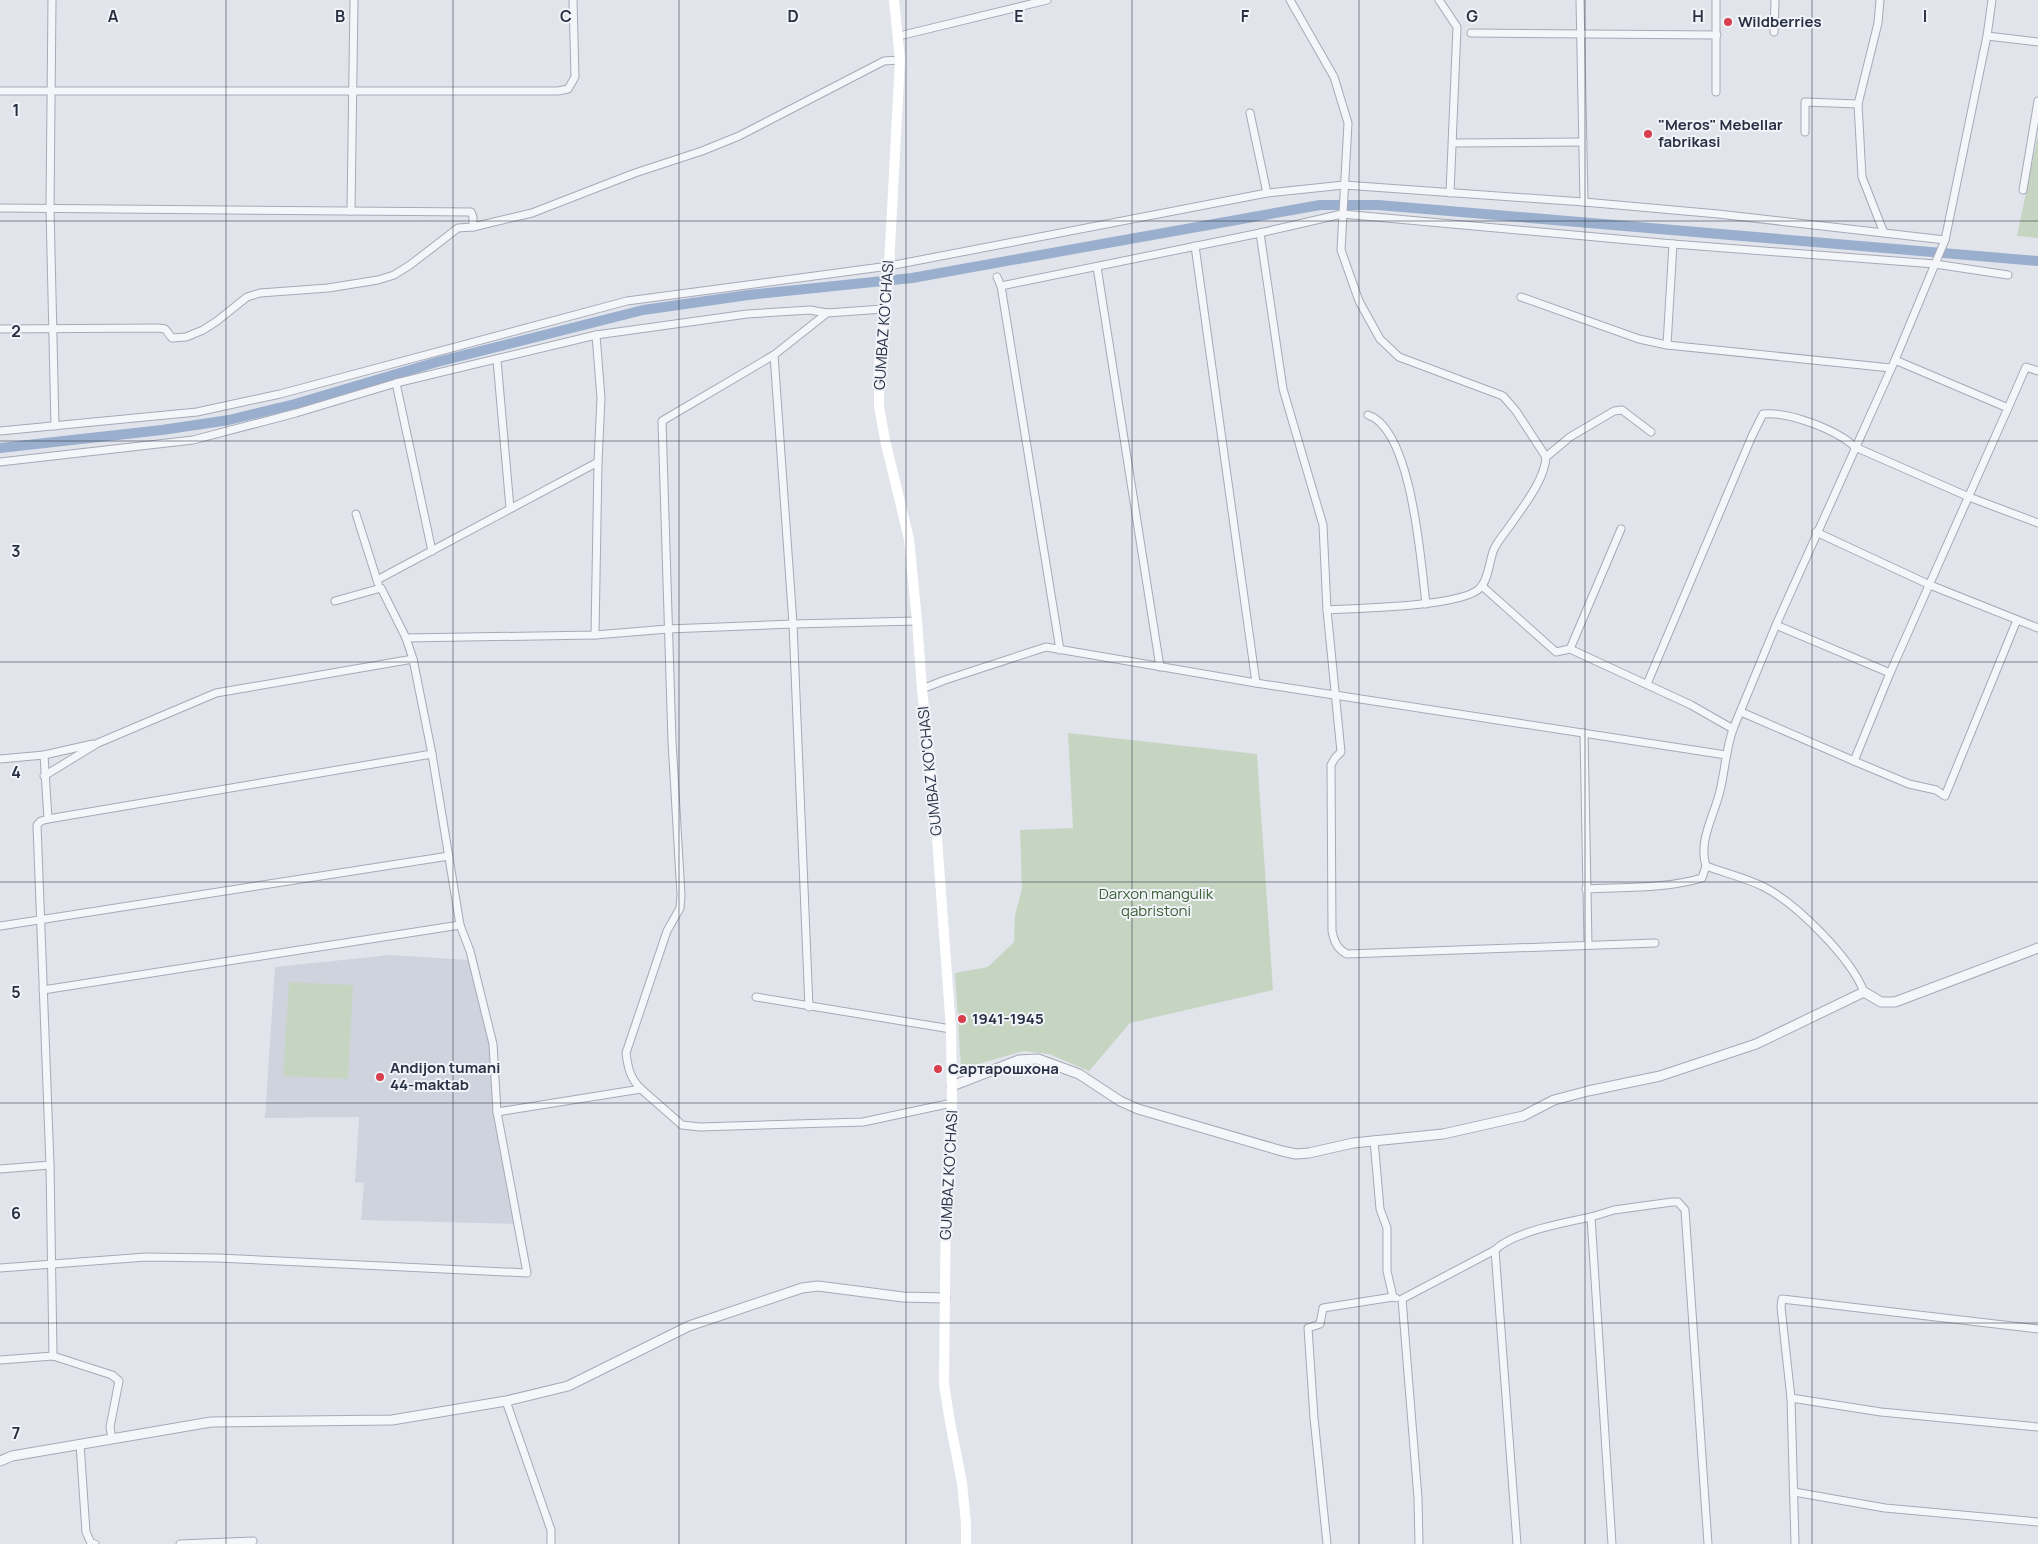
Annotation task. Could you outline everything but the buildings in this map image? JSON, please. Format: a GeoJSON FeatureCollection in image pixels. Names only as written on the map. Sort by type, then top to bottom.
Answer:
{"type":"FeatureCollection","features":[{"type":"Feature","properties":{"kind":"main road","name":"GUMBAZ KO'CHASI"},"geometry":{"type":"LineString","coordinates":[[894,0],[900,60],[889,266],[883,309],[879,363],[879,406],[885,440],[909,539],[935,811],[950,1029],[952,1086],[946,1196],[944,1384],[962,1483],[966,1544]]}},
{"type":"Feature","properties":{"kind":"street"},"geometry":{"type":"LineString","coordinates":[[52,0],[50,208],[55,426]]}},
{"type":"Feature","properties":{"kind":"street"},"geometry":{"type":"LineString","coordinates":[[351,211],[354,0]]}},
{"type":"Feature","properties":{"kind":"street"},"geometry":{"type":"LineString","coordinates":[[0,91],[545,92],[568,89],[575,77],[573,0]]}},
{"type":"Feature","properties":{"kind":"street"},"geometry":{"type":"LineString","coordinates":[[899,36],[1047,0]]}},
{"type":"Feature","properties":{"kind":"street"},"geometry":{"type":"LineString","coordinates":[[1290,0],[1334,77],[1348,123],[1342,210],[1342,250],[1359,301],[1380,338],[1399,356],[1502,396],[1516,411],[1546,457]]}},
{"type":"Feature","properties":{"kind":"street"},"geometry":{"type":"LineString","coordinates":[[1439,0],[1457,27],[1450,193]]}},
{"type":"Feature","properties":{"kind":"street"},"geometry":{"type":"LineString","coordinates":[[1580,0],[1584,202]]}},
{"type":"Feature","properties":{"kind":"street"},"geometry":{"type":"LineString","coordinates":[[1716,0],[1716,92]]}},
{"type":"Feature","properties":{"kind":"street"},"geometry":{"type":"LineString","coordinates":[[1774,32],[1775,0]]}},
{"type":"Feature","properties":{"kind":"street"},"geometry":{"type":"LineString","coordinates":[[1880,0],[1878,23],[1858,104],[1862,177],[1884,233]]}},
{"type":"Feature","properties":{"kind":"street"},"geometry":{"type":"LineString","coordinates":[[1586,889],[1671,884],[1702,878],[1706,866],[1702,855],[1703,844],[1720,790],[1733,729],[1816,532],[1895,360],[1945,240],[1987,36],[1992,0]]}},
{"type":"Feature","properties":{"kind":"street"},"geometry":{"type":"LineString","coordinates":[[1471,33],[1717,35]]}},
{"type":"Feature","properties":{"kind":"street"},"geometry":{"type":"LineString","coordinates":[[1987,36],[2038,42]]}},
{"type":"Feature","properties":{"kind":"street"},"geometry":{"type":"LineString","coordinates":[[0,329],[158,328],[165,329],[172,338],[186,337],[217,321],[247,297],[378,280],[394,275],[410,266],[458,228],[473,227],[532,213],[635,172],[702,151],[739,136],[884,61],[900,60]]}},
{"type":"Feature","properties":{"kind":"street"},"geometry":{"type":"LineString","coordinates":[[2022,190],[2038,101]]}},
{"type":"Feature","properties":{"kind":"street"},"geometry":{"type":"LineString","coordinates":[[1805,132],[1805,102],[1858,104]]}},
{"type":"Feature","properties":{"kind":"street"},"geometry":{"type":"LineString","coordinates":[[1250,113],[1266,193]]}},
{"type":"Feature","properties":{"kind":"street"},"geometry":{"type":"LineString","coordinates":[[1453,143],[1583,142]]}},
{"type":"Feature","properties":{"kind":"street"},"geometry":{"type":"LineString","coordinates":[[0,431],[197,412],[261,398],[627,301],[889,266],[1266,193],[1344,187],[1584,202],[1718,214],[1945,240]]}},
{"type":"Feature","properties":{"kind":"street"},"geometry":{"type":"LineString","coordinates":[[0,208],[471,212],[473,227]]}},
{"type":"Feature","properties":{"kind":"street"},"geometry":{"type":"LineString","coordinates":[[1001,286],[1260,234],[1342,210],[1673,244],[1935,264],[2008,275]]}},
{"type":"Feature","properties":{"kind":"street"},"geometry":{"type":"LineString","coordinates":[[1260,234],[1283,389],[1323,525],[1327,610],[1341,752],[1331,766],[1332,931],[1334,941],[1341,951],[1347,954],[1655,943]]}},
{"type":"Feature","properties":{"kind":"street"},"geometry":{"type":"LineString","coordinates":[[1667,345],[1673,244]]}},
{"type":"Feature","properties":{"kind":"street"},"geometry":{"type":"LineString","coordinates":[[1195,246],[1256,683]]}},
{"type":"Feature","properties":{"kind":"street"},"geometry":{"type":"LineString","coordinates":[[1097,266],[1160,667]]}},
{"type":"Feature","properties":{"kind":"street"},"geometry":{"type":"LineString","coordinates":[[997,277],[1001,286],[1060,650]]}},
{"type":"Feature","properties":{"kind":"street"},"geometry":{"type":"LineString","coordinates":[[1521,297],[1639,340],[1667,345],[1891,368]]}},
{"type":"Feature","properties":{"kind":"street"},"geometry":{"type":"LineString","coordinates":[[0,462],[193,440],[296,413],[396,383],[596,335],[747,314],[810,310],[827,313],[883,309]]}},
{"type":"Feature","properties":{"kind":"street"},"geometry":{"type":"LineString","coordinates":[[827,313],[774,356],[662,421],[668,629],[681,895],[680,908],[666,931],[626,1053],[628,1069],[633,1081],[682,1125],[700,1127],[863,1122],[952,1103]]}},
{"type":"Feature","properties":{"kind":"street"},"geometry":{"type":"LineString","coordinates":[[594,635],[601,398],[596,335]]}},
{"type":"Feature","properties":{"kind":"street"},"geometry":{"type":"LineString","coordinates":[[774,356],[793,624],[809,1007]]}},
{"type":"Feature","properties":{"kind":"street"},"geometry":{"type":"LineString","coordinates":[[497,360],[510,508]]}},
{"type":"Feature","properties":{"kind":"street"},"geometry":{"type":"LineString","coordinates":[[1895,360],[2008,408]]}},
{"type":"Feature","properties":{"kind":"street"},"geometry":{"type":"LineString","coordinates":[[1854,761],[1890,674],[2026,367],[2038,370]]}},
{"type":"Feature","properties":{"kind":"street"},"geometry":{"type":"LineString","coordinates":[[396,383],[432,550]]}},
{"type":"Feature","properties":{"kind":"street"},"geometry":{"type":"LineString","coordinates":[[1327,610],[1426,604],[1468,596],[1482,586],[1494,548],[1543,473],[1546,457],[1570,437],[1614,411],[1622,410],[1651,432]]}},
{"type":"Feature","properties":{"kind":"street"},"geometry":{"type":"LineString","coordinates":[[1647,684],[1761,416],[1765,413],[1776,414],[1815,425],[1847,440],[1855,447],[1969,497],[2038,523]]}},
{"type":"Feature","properties":{"kind":"street"},"geometry":{"type":"LineString","coordinates":[[1368,415],[1377,418],[1384,425],[1397,446],[1415,513],[1426,604]]}},
{"type":"Feature","properties":{"kind":"street"},"geometry":{"type":"LineString","coordinates":[[377,580],[598,462]]}},
{"type":"Feature","properties":{"kind":"street"},"geometry":{"type":"LineString","coordinates":[[0,1268],[146,1257],[218,1258],[527,1273],[497,1112],[492,1044],[470,951],[460,925],[432,754],[413,659],[406,638],[377,580],[356,514]]}},
{"type":"Feature","properties":{"kind":"street"},"geometry":{"type":"LineString","coordinates":[[1570,649],[1621,529]]}},
{"type":"Feature","properties":{"kind":"street"},"geometry":{"type":"LineString","coordinates":[[1816,532],[1930,584],[2038,628]]}},
{"type":"Feature","properties":{"kind":"street"},"geometry":{"type":"LineString","coordinates":[[1482,586],[1550,648],[1559,652],[1570,649],[1647,684],[1733,729]]}},
{"type":"Feature","properties":{"kind":"street"},"geometry":{"type":"LineString","coordinates":[[335,600],[381,588]]}},
{"type":"Feature","properties":{"kind":"street"},"geometry":{"type":"LineString","coordinates":[[1741,712],[1909,784],[1936,790],[1945,796],[2017,620]]}},
{"type":"Feature","properties":{"kind":"street"},"geometry":{"type":"LineString","coordinates":[[406,638],[594,635],[668,629],[917,621]]}},
{"type":"Feature","properties":{"kind":"street"},"geometry":{"type":"LineString","coordinates":[[1776,625],[1890,674]]}},
{"type":"Feature","properties":{"kind":"street"},"geometry":{"type":"LineString","coordinates":[[922,689],[1046,647],[1256,683],[1726,755]]}},
{"type":"Feature","properties":{"kind":"street"},"geometry":{"type":"LineString","coordinates":[[44,776],[98,743],[216,693],[413,659]]}},
{"type":"Feature","properties":{"kind":"street"},"geometry":{"type":"LineString","coordinates":[[1584,733],[1588,944]]}},
{"type":"Feature","properties":{"kind":"street"},"geometry":{"type":"LineString","coordinates":[[0,759],[44,755],[98,743]]}},
{"type":"Feature","properties":{"kind":"street"},"geometry":{"type":"LineString","coordinates":[[53,1356],[50,1165],[37,824],[48,819],[432,754]]}},
{"type":"Feature","properties":{"kind":"street"},"geometry":{"type":"LineString","coordinates":[[44,755],[48,819]]}},
{"type":"Feature","properties":{"kind":"street"},"geometry":{"type":"LineString","coordinates":[[0,926],[449,856]]}},
{"type":"Feature","properties":{"kind":"street"},"geometry":{"type":"LineString","coordinates":[[1706,866],[1764,887],[1799,912],[1831,944],[1859,978],[1864,992],[1882,1002],[1894,1002],[2038,948]]}},
{"type":"Feature","properties":{"kind":"street"},"geometry":{"type":"LineString","coordinates":[[43,990],[460,925]]}},
{"type":"Feature","properties":{"kind":"street"},"geometry":{"type":"LineString","coordinates":[[952,1086],[1019,1060],[1038,1059],[1079,1074],[1120,1101],[1138,1109],[1282,1151],[1296,1154],[1309,1153],[1353,1142],[1443,1134],[1523,1116],[1554,1100],[1660,1076],[1756,1044],[1864,992]]}},
{"type":"Feature","properties":{"kind":"street"},"geometry":{"type":"LineString","coordinates":[[756,997],[950,1029]]}},
{"type":"Feature","properties":{"kind":"street"},"geometry":{"type":"LineString","coordinates":[[497,1112],[641,1089]]}},
{"type":"Feature","properties":{"kind":"street"},"geometry":{"type":"LineString","coordinates":[[1374,1140],[1380,1209],[1387,1228],[1387,1271],[1393,1298]]}},
{"type":"Feature","properties":{"kind":"street"},"geometry":{"type":"LineString","coordinates":[[0,1169],[50,1165]]}},
{"type":"Feature","properties":{"kind":"street"},"geometry":{"type":"LineString","coordinates":[[1327,1544],[1314,1418],[1308,1328],[1320,1324],[1323,1308],[1402,1298],[1496,1250],[1505,1243],[1539,1230],[1614,1210],[1672,1202],[1678,1202],[1685,1210],[1708,1544]]}},
{"type":"Feature","properties":{"kind":"street"},"geometry":{"type":"LineString","coordinates":[[1592,1217],[1612,1544]]}},
{"type":"Feature","properties":{"kind":"street"},"geometry":{"type":"LineString","coordinates":[[1496,1250],[1517,1544]]}},
{"type":"Feature","properties":{"kind":"street"},"geometry":{"type":"LineString","coordinates":[[0,1461],[12,1456],[211,1422],[392,1420],[506,1400],[568,1386],[689,1326],[802,1288],[818,1286],[903,1297],[945,1298]]}},
{"type":"Feature","properties":{"kind":"street"},"geometry":{"type":"LineString","coordinates":[[1402,1298],[1418,1498],[1419,1544]]}},
{"type":"Feature","properties":{"kind":"street"},"geometry":{"type":"LineString","coordinates":[[1795,1544],[1791,1398],[1781,1307],[1782,1299],[2038,1329]]}},
{"type":"Feature","properties":{"kind":"street"},"geometry":{"type":"LineString","coordinates":[[0,1360],[53,1356],[112,1375],[119,1381],[110,1427],[112,1439]]}},
{"type":"Feature","properties":{"kind":"street"},"geometry":{"type":"LineString","coordinates":[[1791,1398],[1882,1412],[2038,1427]]}},
{"type":"Feature","properties":{"kind":"street"},"geometry":{"type":"LineString","coordinates":[[506,1400],[551,1530],[551,1544]]}},
{"type":"Feature","properties":{"kind":"street"},"geometry":{"type":"LineString","coordinates":[[80,1444],[86,1532],[91,1542],[95,1544]]}},
{"type":"Feature","properties":{"kind":"street"},"geometry":{"type":"LineString","coordinates":[[1794,1492],[1885,1508],[2038,1522]]}},
{"type":"Feature","properties":{"kind":"street"},"geometry":{"type":"LineString","coordinates":[[180,1544],[253,1541]]}},
{"type":"Feature","properties":{"kind":"shaded area","name":"Andijon tumani 44-maktab"},"geometry":{"type":"Polygon","coordinates":[[[390,955],[469,960],[491,1044],[493,1110],[516,1224],[361,1220],[364,1183],[355,1182],[359,1117],[265,1118],[275,967],[390,955]]]}},
{"type":"Feature","properties":{"kind":"green space"},"geometry":{"type":"Polygon","coordinates":[[[2038,135],[2038,238],[2017,236],[2038,135]]]}},
{"type":"Feature","properties":{"kind":"green space","name":"Darxon mangulik qabristoni"},"geometry":{"type":"Polygon","coordinates":[[[1068,733],[1257,754],[1273,990],[1130,1023],[1089,1071],[1049,1054],[1023,1051],[961,1069],[955,973],[988,967],[1014,942],[1015,915],[1022,889],[1020,830],[1073,828],[1068,733]]]}},
{"type":"Feature","properties":{"kind":"green space"},"geometry":{"type":"Polygon","coordinates":[[[289,982],[353,985],[348,1079],[283,1076],[289,982]]]}},
{"type":"Feature","properties":{"kind":"waterway"},"geometry":{"type":"LineString","coordinates":[[0,448],[162,430],[229,420],[295,404],[437,362],[643,310],[748,295],[912,278],[1320,205],[1378,205],[2038,261]]}},
{"type":"Feature","properties":{"kind":"place","name":"Wildberries"},"geometry":{"type":"Point","coordinates":[1728,22]}},
{"type":"Feature","properties":{"kind":"place","name":"\"Meros\" Mebellar fabrikasi"},"geometry":{"type":"Point","coordinates":[1648,134]}},
{"type":"Feature","properties":{"kind":"place","name":"1941-1945"},"geometry":{"type":"Point","coordinates":[962,1019]}},
{"type":"Feature","properties":{"kind":"place","name":"Сартарошхона"},"geometry":{"type":"Point","coordinates":[938,1069]}},
{"type":"Feature","properties":{"kind":"place","name":"Andijon tumani 44-maktab"},"geometry":{"type":"Point","coordinates":[380,1077]}}]}
